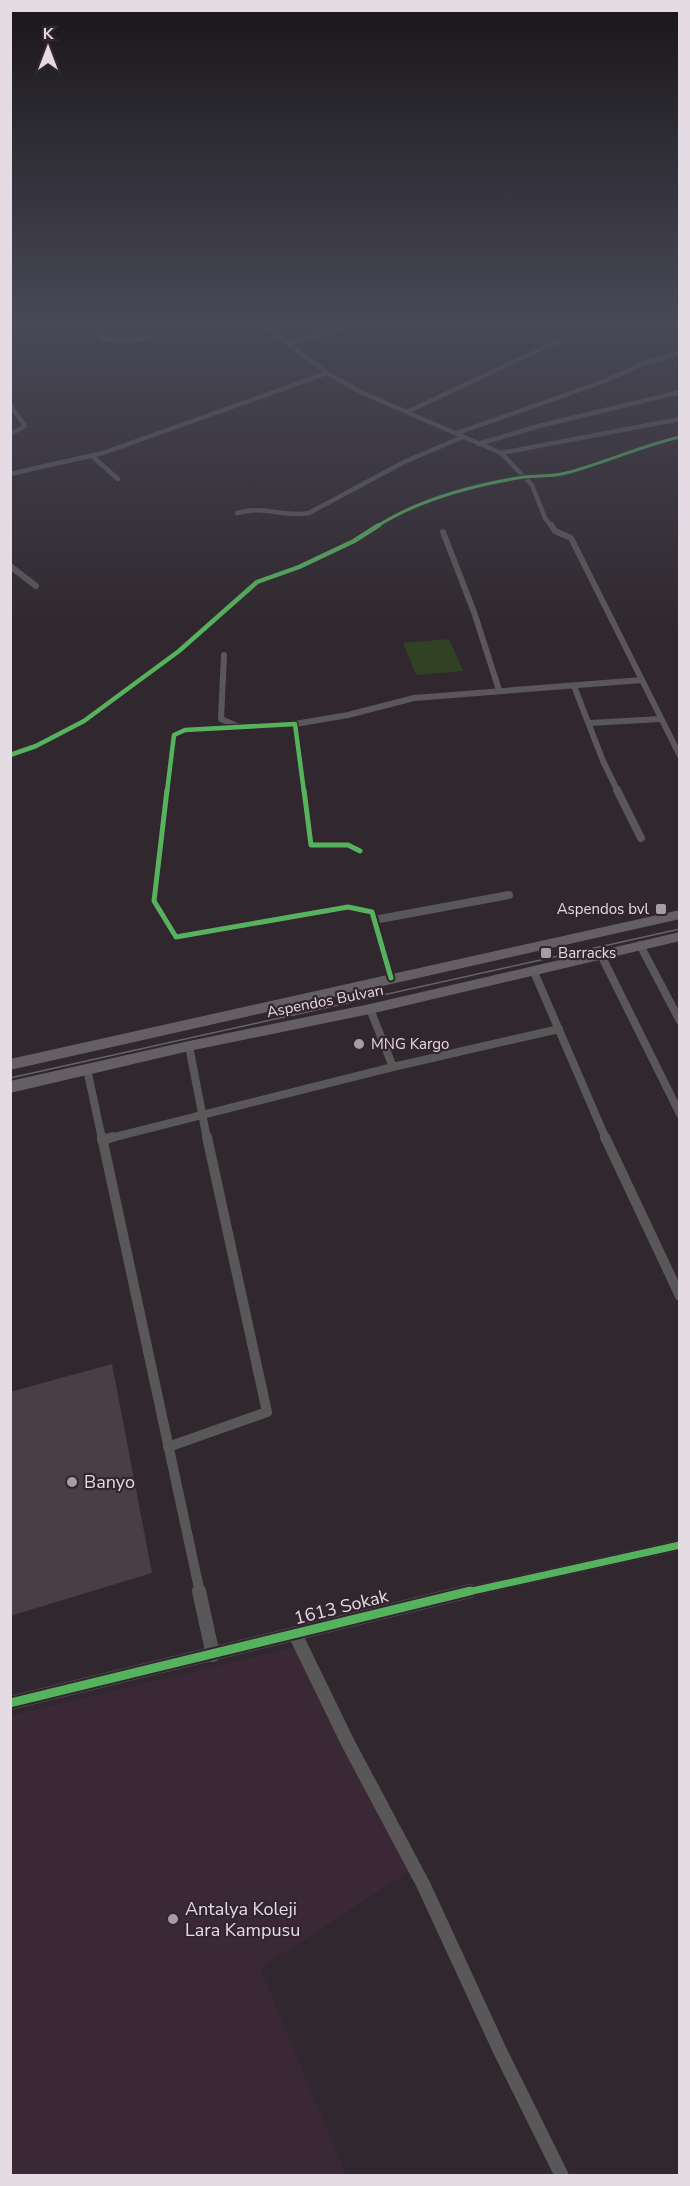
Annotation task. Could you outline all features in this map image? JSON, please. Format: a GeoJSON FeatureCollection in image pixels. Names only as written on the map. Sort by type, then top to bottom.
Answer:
{"type":"FeatureCollection","features":[{"type":"Feature","properties":{"kind":"main road","name":"Aspendos Bulvarı"},"geometry":{"type":"LineString","coordinates":[[10,1065],[680,914]]}},
{"type":"Feature","properties":{"kind":"main road","name":"Aspendos Bulvarı"},"geometry":{"type":"LineString","coordinates":[[10,1087],[189,1046],[370,1009],[680,936]]}},
{"type":"Feature","properties":{"kind":"street"},"geometry":{"type":"LineString","coordinates":[[10,434],[25,426]]}},
{"type":"Feature","properties":{"kind":"street"},"geometry":{"type":"LineString","coordinates":[[10,474],[92,456],[177,426]]}},
{"type":"Feature","properties":{"kind":"street"},"geometry":{"type":"LineString","coordinates":[[440,426],[501,453],[532,485],[545,518],[555,531],[571,538],[680,756]]}},
{"type":"Feature","properties":{"kind":"street"},"geometry":{"type":"LineString","coordinates":[[457,433],[477,426]]}},
{"type":"Feature","properties":{"kind":"street"},"geometry":{"type":"LineString","coordinates":[[478,444],[538,426]]}},
{"type":"Feature","properties":{"kind":"street"},"geometry":{"type":"LineString","coordinates":[[501,453],[643,426]]}},
{"type":"Feature","properties":{"kind":"street"},"geometry":{"type":"LineString","coordinates":[[237,513],[263,506],[294,515],[309,513],[360,488],[404,462],[463,437]]}},
{"type":"Feature","properties":{"kind":"street"},"geometry":{"type":"LineString","coordinates":[[10,755],[36,747],[84,720],[179,651],[257,582],[299,567],[354,540],[390,518],[437,498],[525,477],[564,474],[652,442],[680,437]]}},
{"type":"Feature","properties":{"kind":"street"},"geometry":{"type":"LineString","coordinates":[[92,456],[118,479]]}},
{"type":"Feature","properties":{"kind":"street"},"geometry":{"type":"LineString","coordinates":[[443,532],[474,612],[499,690]]}},
{"type":"Feature","properties":{"kind":"street"},"geometry":{"type":"LineString","coordinates":[[10,566],[36,586]]}},
{"type":"Feature","properties":{"kind":"street"},"geometry":{"type":"LineString","coordinates":[[224,655],[221,719],[239,727]]}},
{"type":"Feature","properties":{"kind":"street"},"geometry":{"type":"LineString","coordinates":[[391,978],[372,912],[348,907],[177,937],[154,901],[174,735],[185,730],[295,724],[348,715],[414,698],[642,680]]}},
{"type":"Feature","properties":{"kind":"street"},"geometry":{"type":"LineString","coordinates":[[574,686],[603,761],[641,838]]}},
{"type":"Feature","properties":{"kind":"street"},"geometry":{"type":"LineString","coordinates":[[589,723],[661,719]]}},
{"type":"Feature","properties":{"kind":"street"},"geometry":{"type":"LineString","coordinates":[[295,724],[311,844],[314,847],[348,845],[360,851]]}},
{"type":"Feature","properties":{"kind":"street"},"geometry":{"type":"LineString","coordinates":[[374,920],[509,895]]}},
{"type":"Feature","properties":{"kind":"street"},"geometry":{"type":"LineString","coordinates":[[640,945],[680,1021]]}},
{"type":"Feature","properties":{"kind":"street"},"geometry":{"type":"LineString","coordinates":[[601,955],[680,1114]]}},
{"type":"Feature","properties":{"kind":"street"},"geometry":{"type":"LineString","coordinates":[[534,972],[680,1296]]}},
{"type":"Feature","properties":{"kind":"street"},"geometry":{"type":"LineString","coordinates":[[370,1009],[393,1067]]}},
{"type":"Feature","properties":{"kind":"street"},"geometry":{"type":"LineString","coordinates":[[102,1140],[393,1067],[559,1029]]}},
{"type":"Feature","properties":{"kind":"street"},"geometry":{"type":"LineString","coordinates":[[168,1447],[267,1412],[227,1238],[189,1046]]}},
{"type":"Feature","properties":{"kind":"street"},"geometry":{"type":"LineString","coordinates":[[87,1069],[213,1655]]}},
{"type":"Feature","properties":{"kind":"street","name":"1613 Sokak"},"geometry":{"type":"LineString","coordinates":[[10,1704],[213,1655],[388,1609],[680,1545]]}},
{"type":"Feature","properties":{"kind":"street"},"geometry":{"type":"LineString","coordinates":[[295,1634],[348,1743],[423,1884],[501,2053],[562,2175]]}},
{"type":"Feature","properties":{"kind":"shaded area","name":"Antalya Koleji Lara Kampusu"},"geometry":{"type":"Polygon","coordinates":[[[294,1647],[410,1871],[260,1968],[346,2175],[11,2175],[10,1716],[294,1647]]]}},
{"type":"Feature","properties":{"kind":"green space"},"geometry":{"type":"Polygon","coordinates":[[[449,639],[463,671],[416,675],[403,643],[449,639]]]}},
{"type":"Feature","properties":{"kind":"building","name":"Banyo"},"geometry":{"type":"Polygon","coordinates":[[[112,1364],[152,1573],[10,1616],[10,1392],[112,1364]]]}},
{"type":"Feature","properties":{"kind":"tram line"},"geometry":{"type":"LineString","coordinates":[[10,1078],[680,929]]}},
{"type":"Feature","properties":{"kind":"cycle path"},"geometry":{"type":"LineString","coordinates":[[10,755],[36,746],[84,721],[127,687],[179,651],[257,582],[299,567],[354,541],[390,518],[459,491],[525,477],[564,474],[653,443],[680,437]]}},
{"type":"Feature","properties":{"kind":"cycle path"},"geometry":{"type":"LineString","coordinates":[[360,851],[348,845],[314,847],[311,845],[295,724],[185,730],[174,735],[154,901],[176,937],[348,907],[372,912],[391,978]]}},
{"type":"Feature","properties":{"kind":"cycle path"},"geometry":{"type":"LineString","coordinates":[[10,1703],[388,1609],[680,1545]]}},
{"type":"Feature","properties":{"kind":"place","name":"Aspendos bvl"},"geometry":{"type":"Point","coordinates":[661,909]}},
{"type":"Feature","properties":{"kind":"place","name":"Barracks"},"geometry":{"type":"Point","coordinates":[546,953]}},
{"type":"Feature","properties":{"kind":"place","name":"MNG Kargo"},"geometry":{"type":"Point","coordinates":[359,1044]}},
{"type":"Feature","properties":{"kind":"place","name":"Banyo"},"geometry":{"type":"Point","coordinates":[72,1482]}},
{"type":"Feature","properties":{"kind":"place","name":"Antalya Koleji Lara Kampusu"},"geometry":{"type":"Point","coordinates":[173,1919]}}]}
